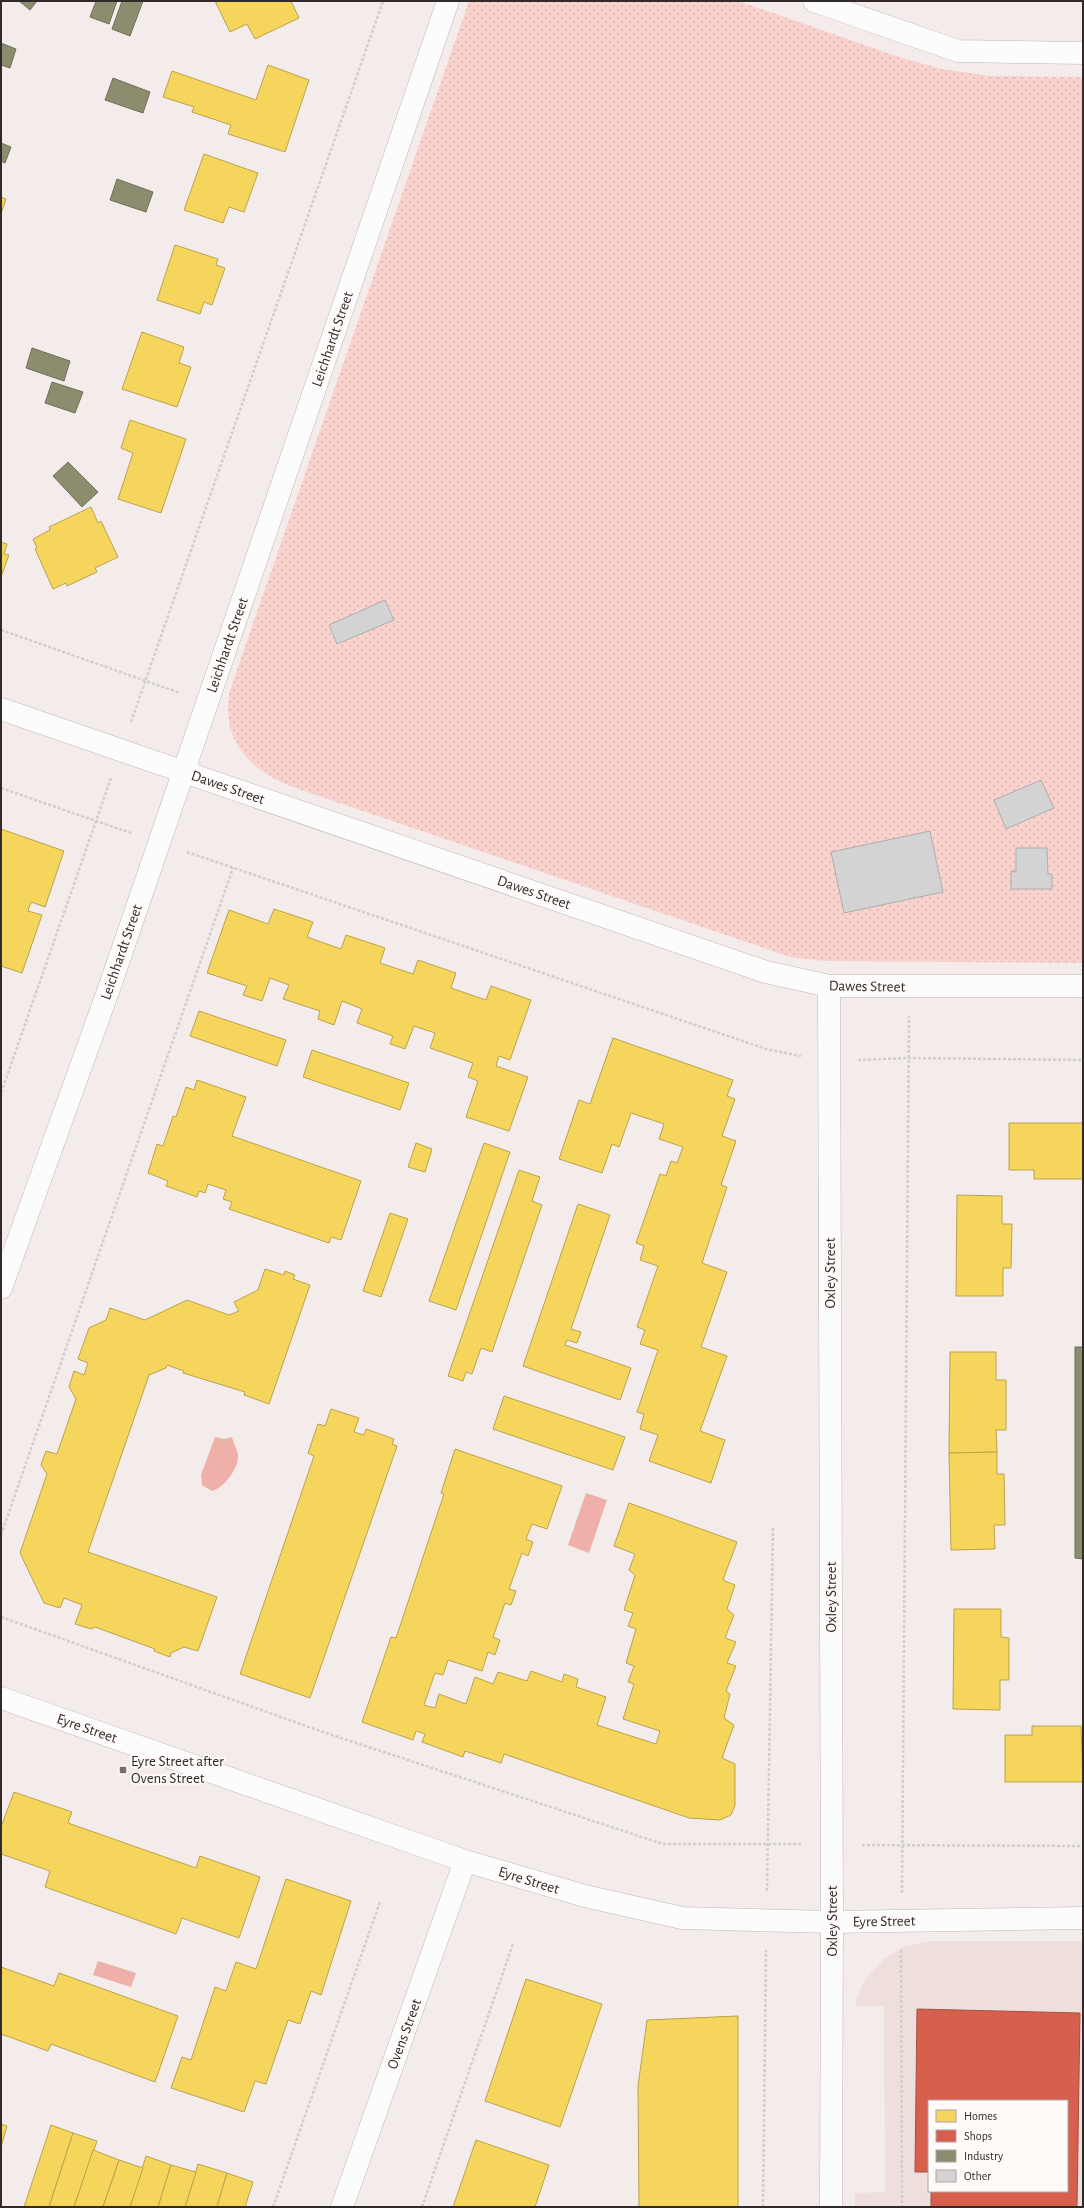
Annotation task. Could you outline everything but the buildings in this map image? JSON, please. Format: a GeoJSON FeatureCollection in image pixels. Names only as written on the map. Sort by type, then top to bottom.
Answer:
{"type":"FeatureCollection","features":[{"type":"Feature","properties":{"kind":"street","name":"Leichhardt Street"},"geometry":{"type":"LineString","coordinates":[[1,1288],[111,983],[448,1]]}},
{"type":"Feature","properties":{"kind":"street"},"geometry":{"type":"LineString","coordinates":[[814,1],[958,51],[1083,53]]}},
{"type":"Feature","properties":{"kind":"street","name":"Dawes Street"},"geometry":{"type":"LineString","coordinates":[[1,709],[766,972],[829,986],[1083,986]]}},
{"type":"Feature","properties":{"kind":"street","name":"Oxley Street"},"geometry":{"type":"LineString","coordinates":[[829,986],[832,1845],[830,2207]]}},
{"type":"Feature","properties":{"kind":"street","name":"Eyre Street"},"geometry":{"type":"LineString","coordinates":[[1,1698],[465,1861],[584,1896],[682,1918],[832,1922],[1083,1918]]}},
{"type":"Feature","properties":{"kind":"street","name":"Ovens Street"},"geometry":{"type":"LineString","coordinates":[[342,2207],[465,1861]]}},
{"type":"Feature","properties":{"kind":"path"},"geometry":{"type":"LineString","coordinates":[[1,1093],[383,1]]}},
{"type":"Feature","properties":{"kind":"path"},"geometry":{"type":"LineString","coordinates":[[1,630],[207,703]]}},
{"type":"Feature","properties":{"kind":"path"},"geometry":{"type":"LineString","coordinates":[[1,788],[766,1049],[829,1061],[909,1058],[1083,1060]]}},
{"type":"Feature","properties":{"kind":"path"},"geometry":{"type":"LineString","coordinates":[[1,1535],[233,868]]}},
{"type":"Feature","properties":{"kind":"path"},"geometry":{"type":"LineString","coordinates":[[902,2207],[901,1921],[909,986]]}},
{"type":"Feature","properties":{"kind":"path"},"geometry":{"type":"LineString","coordinates":[[763,2207],[773,1527]]}},
{"type":"Feature","properties":{"kind":"path"},"geometry":{"type":"LineString","coordinates":[[1,1617],[323,1732],[663,1844],[768,1843],[832,1845],[1083,1846]]}},
{"type":"Feature","properties":{"kind":"path"},"geometry":{"type":"LineString","coordinates":[[273,2207],[380,1902]]}},
{"type":"Feature","properties":{"kind":"path"},"geometry":{"type":"LineString","coordinates":[[422,2207],[513,1944]]}},
{"type":"Feature","properties":{"kind":"shaded area"},"geometry":{"type":"Polygon","coordinates":[[[469,1],[738,1],[902,58],[942,69],[990,76],[1083,77],[1083,963],[824,961],[790,957],[290,786],[262,771],[240,750],[229,723],[228,707],[230,690],[469,1]]]}},
{"type":"Feature","properties":{"kind":"shaded area"},"geometry":{"type":"Polygon","coordinates":[[[215,1437],[225,1439],[232,1437],[237,1450],[238,1460],[226,1482],[212,1491],[202,1485],[201,1475],[215,1437]]]}},
{"type":"Feature","properties":{"kind":"shaded area"},"geometry":{"type":"Polygon","coordinates":[[[586,1493],[607,1500],[589,1553],[568,1545],[586,1493]]]}},
{"type":"Feature","properties":{"kind":"shaded area"},"geometry":{"type":"Polygon","coordinates":[[[929,1941],[1083,1941],[1083,2207],[855,2207],[855,2193],[885,2192],[884,2006],[856,2006],[856,2000],[864,1981],[884,1959],[903,1947],[929,1941]]]}},
{"type":"Feature","properties":{"kind":"shaded area"},"geometry":{"type":"Polygon","coordinates":[[[98,1961],[136,1973],[131,1987],[93,1975],[98,1961]]]}},
{"type":"Feature","properties":{"kind":"place","name":"Eyre Street after Ovens Street"},"geometry":{"type":"Point","coordinates":[123,1770]}}]}
